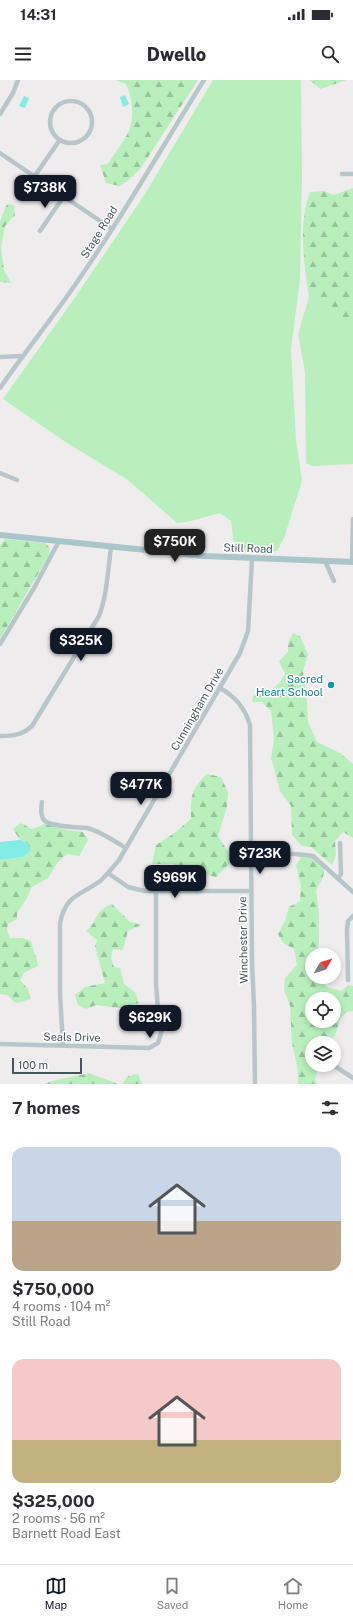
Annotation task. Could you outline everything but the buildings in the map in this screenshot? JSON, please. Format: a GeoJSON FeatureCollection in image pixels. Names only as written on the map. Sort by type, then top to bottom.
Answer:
{"type":"FeatureCollection","features":[{"type":"Feature","properties":{"kind":"main road","name":"Still Road"},"geometry":{"type":"LineString","coordinates":[[0,535],[204,556],[352,562]]}},
{"type":"Feature","properties":{"kind":"street"},"geometry":{"type":"LineString","coordinates":[[0,114],[2,108],[13,94],[18,80]]}},
{"type":"Feature","properties":{"kind":"street","name":"Stage Road"},"geometry":{"type":"LineString","coordinates":[[0,388],[21,356],[68,295],[112,229],[204,80]]}},
{"type":"Feature","properties":{"kind":"street"},"geometry":{"type":"LineString","coordinates":[[68,100],[80,102],[92,116],[92,124],[89,133],[77,143],[72,144],[58,140],[51,129],[50,115],[52,111],[56,106],[68,100]]}},
{"type":"Feature","properties":{"kind":"street"},"geometry":{"type":"LineString","coordinates":[[34,177],[58,140]]}},
{"type":"Feature","properties":{"kind":"street"},"geometry":{"type":"LineString","coordinates":[[0,153],[112,229]]}},
{"type":"Feature","properties":{"kind":"street"},"geometry":{"type":"LineString","coordinates":[[342,174],[353,174]]}},
{"type":"Feature","properties":{"kind":"street"},"geometry":{"type":"LineString","coordinates":[[40,231],[64,196]]}},
{"type":"Feature","properties":{"kind":"street"},"geometry":{"type":"LineString","coordinates":[[0,357],[21,356]]}},
{"type":"Feature","properties":{"kind":"street"},"geometry":{"type":"LineString","coordinates":[[0,473],[17,480]]}},
{"type":"Feature","properties":{"kind":"street"},"geometry":{"type":"LineString","coordinates":[[352,562],[353,520]]}},
{"type":"Feature","properties":{"kind":"street"},"geometry":{"type":"LineString","coordinates":[[0,644],[34,588],[58,541]]}},
{"type":"Feature","properties":{"kind":"street"},"geometry":{"type":"LineString","coordinates":[[0,736],[18,735],[27,731],[32,726],[99,616],[103,606],[111,547]]}},
{"type":"Feature","properties":{"kind":"street","name":"Cunningham Drive"},"geometry":{"type":"LineString","coordinates":[[63,1046],[60,994],[61,914],[66,904],[72,898],[99,882],[108,873],[126,848],[240,653],[248,631],[252,558]]}},
{"type":"Feature","properties":{"kind":"street"},"geometry":{"type":"LineString","coordinates":[[325,561],[334,581]]}},
{"type":"Feature","properties":{"kind":"street","name":"Winchester Drive"},"geometry":{"type":"LineString","coordinates":[[220,688],[235,698],[242,706],[250,725],[252,854],[251,891],[255,1084]]}},
{"type":"Feature","properties":{"kind":"street"},"geometry":{"type":"LineString","coordinates":[[42,802],[42,814],[44,820],[47,822],[89,828],[126,848]]}},
{"type":"Feature","properties":{"kind":"street"},"geometry":{"type":"LineString","coordinates":[[338,878],[341,874],[340,843]]}},
{"type":"Feature","properties":{"kind":"street"},"geometry":{"type":"LineString","coordinates":[[252,854],[308,854],[317,858],[353,892]]}},
{"type":"Feature","properties":{"kind":"street"},"geometry":{"type":"LineString","coordinates":[[108,873],[120,883],[133,889],[156,891],[251,891]]}},
{"type":"Feature","properties":{"kind":"street","name":"Seals Drive"},"geometry":{"type":"LineString","coordinates":[[0,1044],[149,1048],[158,1042],[162,1030],[158,1010],[156,984],[156,891]]}},
{"type":"Feature","properties":{"kind":"street"},"geometry":{"type":"LineString","coordinates":[[348,980],[347,930],[348,921],[353,916]]}},
{"type":"Feature","properties":{"kind":"street"},"geometry":{"type":"LineString","coordinates":[[341,1070],[353,1078]]}},
{"type":"Feature","properties":{"kind":"green space"},"geometry":{"type":"Polygon","coordinates":[[[115,80],[198,80],[141,168],[120,186],[106,183],[100,165],[108,164],[130,129],[132,103],[130,96],[126,84],[115,80]]]}},
{"type":"Feature","properties":{"kind":"green space"},"geometry":{"type":"Polygon","coordinates":[[[213,80],[301,80],[302,176],[300,280],[291,349],[296,440],[302,481],[284,538],[277,551],[235,552],[231,521],[220,513],[187,522],[177,523],[128,480],[67,443],[3,399],[76,296],[145,194],[213,80]]]}},
{"type":"Feature","properties":{"kind":"green space"},"geometry":{"type":"Polygon","coordinates":[[[310,80],[347,80],[320,89],[310,80]]]}},
{"type":"Feature","properties":{"kind":"green space"},"geometry":{"type":"Polygon","coordinates":[[[353,188],[353,328],[348,328],[332,309],[309,297],[305,271],[303,231],[306,204],[310,192],[324,191],[334,195],[353,188]]]}},
{"type":"Feature","properties":{"kind":"green space"},"geometry":{"type":"Polygon","coordinates":[[[7,204],[14,205],[15,215],[5,226],[1,248],[4,270],[11,283],[0,282],[0,221],[7,204]]]}},
{"type":"Feature","properties":{"kind":"green space"},"geometry":{"type":"Polygon","coordinates":[[[309,297],[332,309],[348,328],[353,328],[353,464],[312,466],[306,463],[305,372],[298,334],[309,297]]]}},
{"type":"Feature","properties":{"kind":"green space"},"geometry":{"type":"Polygon","coordinates":[[[5,539],[45,543],[50,548],[49,555],[0,639],[0,546],[5,539]]]}},
{"type":"Feature","properties":{"kind":"green space"},"geometry":{"type":"Polygon","coordinates":[[[293,633],[300,636],[308,655],[303,671],[308,722],[317,742],[340,753],[353,764],[353,838],[343,832],[335,841],[336,855],[332,865],[311,847],[302,846],[292,835],[291,806],[280,791],[271,758],[274,739],[271,711],[262,702],[252,702],[253,696],[264,693],[275,687],[285,674],[279,661],[288,652],[288,643],[293,633]]]}},
{"type":"Feature","properties":{"kind":"green space"},"geometry":{"type":"Polygon","coordinates":[[[207,774],[221,777],[228,792],[227,807],[218,836],[233,860],[216,877],[207,875],[204,867],[190,865],[182,872],[173,864],[152,864],[156,845],[173,834],[191,819],[191,805],[194,789],[207,774]]]}},
{"type":"Feature","properties":{"kind":"green space"},"geometry":{"type":"Polygon","coordinates":[[[21,823],[32,829],[45,824],[67,830],[83,832],[88,840],[79,856],[67,854],[58,862],[48,878],[32,887],[17,913],[17,919],[8,924],[7,931],[10,938],[22,938],[31,941],[38,966],[25,972],[20,980],[28,989],[31,999],[16,1003],[7,995],[0,994],[0,860],[23,857],[28,843],[20,840],[13,829],[21,823]]]}},
{"type":"Feature","properties":{"kind":"green space"},"geometry":{"type":"Polygon","coordinates":[[[301,857],[314,858],[324,869],[323,878],[316,890],[319,914],[319,944],[318,948],[305,948],[305,984],[325,984],[327,987],[342,991],[348,985],[353,986],[353,1011],[346,1012],[341,1018],[341,992],[305,992],[305,1028],[337,1028],[335,1036],[305,1036],[305,1072],[317,1072],[315,1079],[317,1084],[298,1084],[298,1070],[292,1043],[290,1006],[284,990],[285,978],[297,965],[294,949],[283,943],[278,934],[285,921],[289,907],[300,901],[301,886],[296,865],[301,857]]]}},
{"type":"Feature","properties":{"kind":"green space"},"geometry":{"type":"Polygon","coordinates":[[[112,904],[130,922],[141,925],[128,931],[123,950],[113,949],[111,958],[114,967],[120,968],[124,984],[135,992],[139,1003],[119,1008],[96,1005],[86,1009],[78,1005],[75,995],[85,987],[105,983],[95,946],[97,940],[86,931],[93,924],[101,910],[112,904]]]}},
{"type":"Feature","properties":{"kind":"green space"},"geometry":{"type":"Polygon","coordinates":[[[89,1073],[118,1084],[44,1084],[61,1079],[89,1073]]]}},
{"type":"Feature","properties":{"kind":"green space"},"geometry":{"type":"Polygon","coordinates":[[[138,1074],[142,1084],[122,1084],[128,1076],[138,1074]]]}},
{"type":"Feature","properties":{"kind":"water"},"geometry":{"type":"Polygon","coordinates":[[[125,95],[129,104],[123,107],[120,97],[125,95]]]}},
{"type":"Feature","properties":{"kind":"water"},"geometry":{"type":"Polygon","coordinates":[[[24,96],[29,98],[25,108],[19,106],[24,96]]]}},
{"type":"Feature","properties":{"kind":"water"},"geometry":{"type":"Polygon","coordinates":[[[20,840],[28,843],[31,850],[23,857],[0,860],[0,842],[20,840]]]}},
{"type":"Feature","properties":{"kind":"place","name":"Sacred Heart School"},"geometry":{"type":"Point","coordinates":[331,685]}}]}
